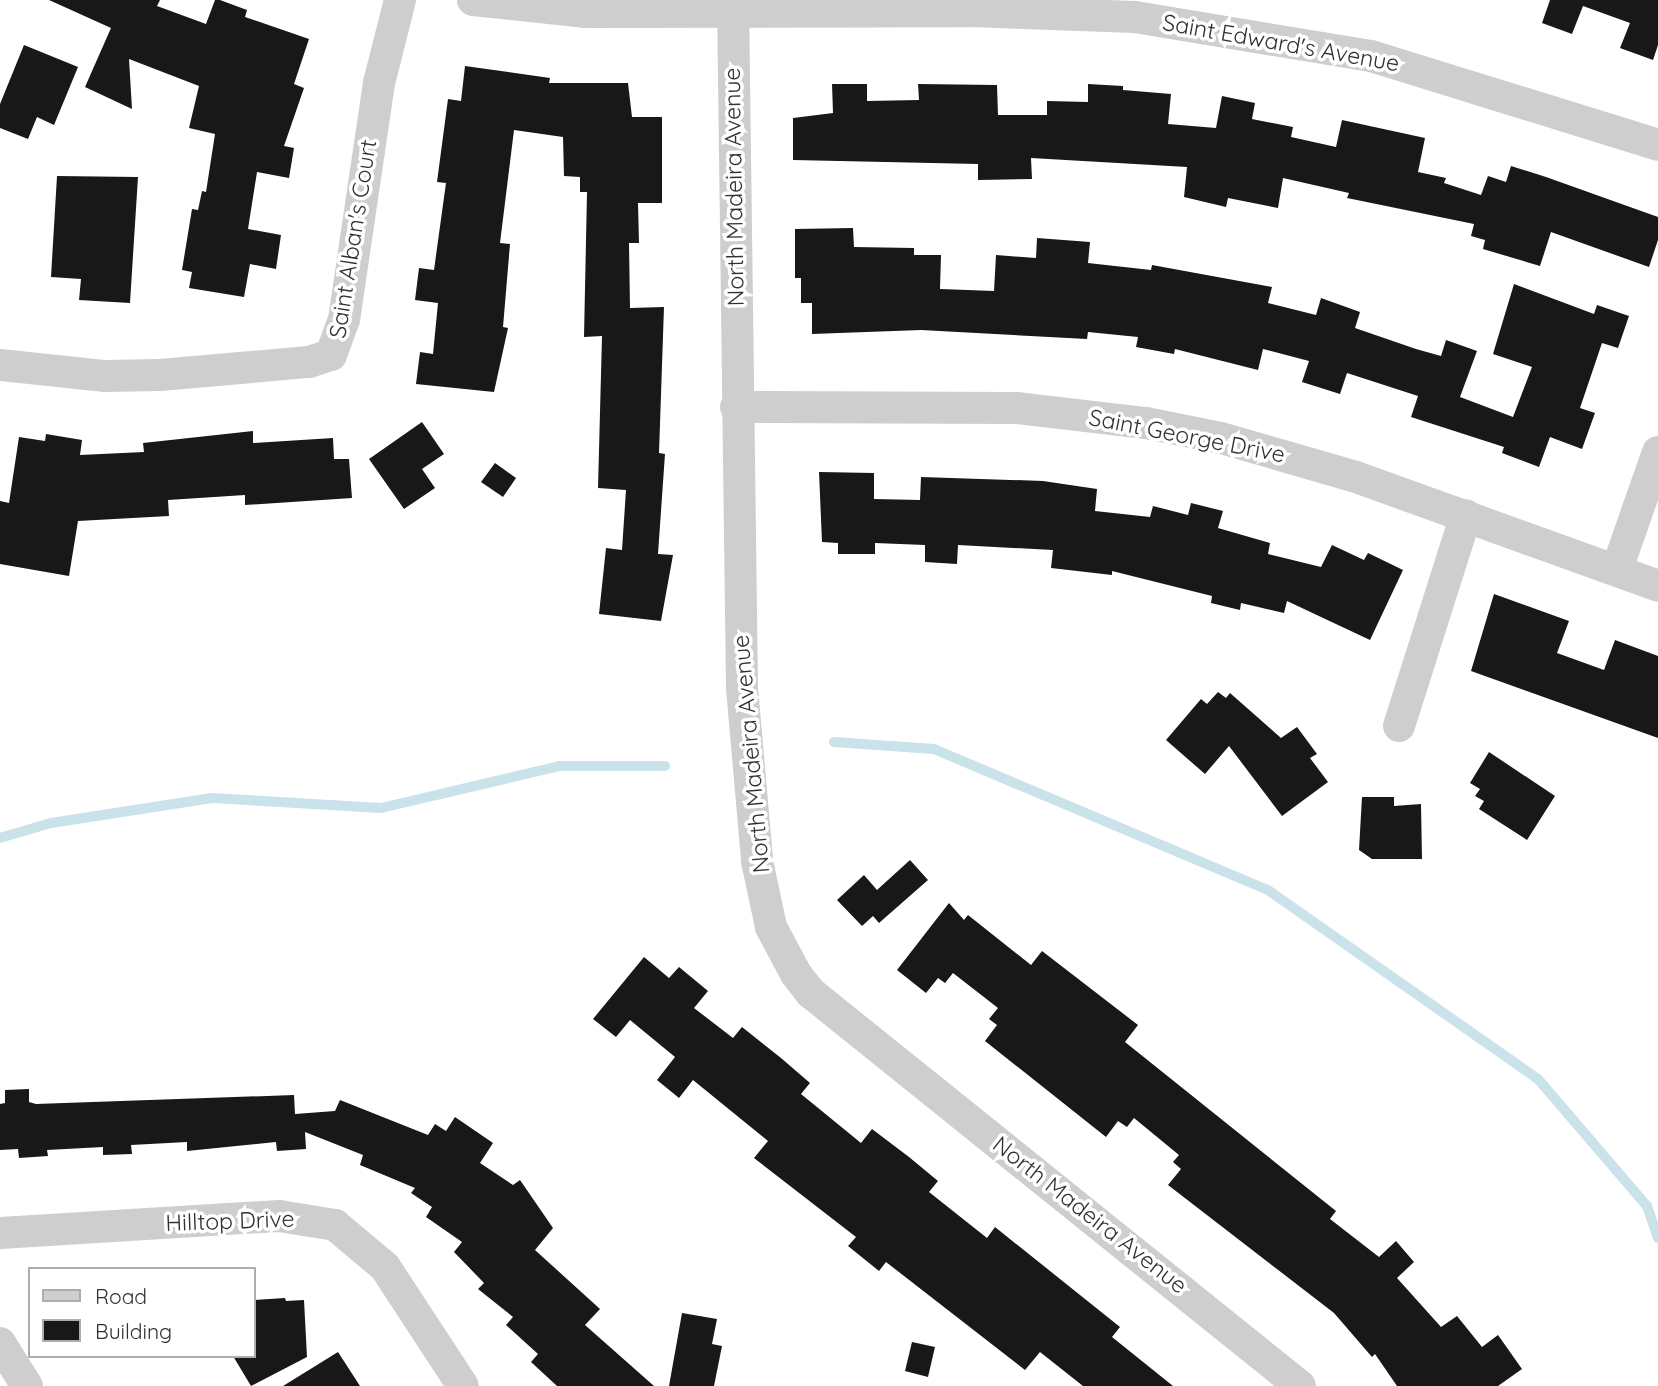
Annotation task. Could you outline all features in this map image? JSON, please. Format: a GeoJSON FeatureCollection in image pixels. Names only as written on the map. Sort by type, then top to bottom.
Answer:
{"type":"FeatureCollection","features":[{"type":"Feature","properties":{"kind":"street","name":"Saint Alban's Court"},"geometry":{"type":"LineString","coordinates":[[0,365],[81,374],[160,375],[309,362],[331,355],[344,320],[379,83],[400,0]]}},
{"type":"Feature","properties":{"kind":"street","name":"Saint Edward's Avenue"},"geometry":{"type":"LineString","coordinates":[[473,0],[586,12],[732,7],[971,11],[1135,8],[1371,56],[1658,145]]}},
{"type":"Feature","properties":{"kind":"street","name":"North Madeira Avenue"},"geometry":{"type":"LineString","coordinates":[[732,7],[736,407],[747,770],[763,899],[782,952],[811,993],[832,1011],[1246,1338],[1300,1386]]}},
{"type":"Feature","properties":{"kind":"street","name":"Saint George Drive"},"geometry":{"type":"LineString","coordinates":[[736,407],[967,406],[1133,422],[1284,454],[1466,515],[1658,586]]}},
{"type":"Feature","properties":{"kind":"street"},"geometry":{"type":"LineString","coordinates":[[1617,569],[1658,452]]}},
{"type":"Feature","properties":{"kind":"street"},"geometry":{"type":"LineString","coordinates":[[1399,726],[1466,515]]}},
{"type":"Feature","properties":{"kind":"street","name":"Hilltop Drive"},"geometry":{"type":"LineString","coordinates":[[0,1233],[279,1216],[335,1225],[385,1267],[463,1386]]}},
{"type":"Feature","properties":{"kind":"street"},"geometry":{"type":"LineString","coordinates":[[0,1343],[27,1386]]}},
{"type":"Feature","properties":{"kind":"building"},"geometry":{"type":"Polygon","coordinates":[[[49,0],[160,0],[157,6],[206,24],[215,0],[220,0],[247,10],[245,17],[309,39],[294,84],[304,88],[284,146],[294,148],[289,178],[257,172],[248,229],[281,235],[276,269],[250,264],[244,297],[189,288],[192,272],[182,270],[192,209],[198,210],[202,191],[206,192],[215,134],[189,128],[199,86],[129,59],[132,109],[85,87],[111,28],[49,0]]]}},
{"type":"Feature","properties":{"kind":"building"},"geometry":{"type":"Polygon","coordinates":[[[1550,0],[1658,0],[1658,45],[1653,60],[1620,48],[1630,23],[1583,6],[1572,34],[1542,23],[1550,0]]]}},
{"type":"Feature","properties":{"kind":"building"},"geometry":{"type":"Polygon","coordinates":[[[24,45],[78,67],[54,125],[37,117],[28,139],[0,128],[0,104],[24,45]]]}},
{"type":"Feature","properties":{"kind":"building"},"geometry":{"type":"Polygon","coordinates":[[[465,66],[550,78],[549,83],[628,83],[632,117],[662,117],[662,203],[638,203],[639,243],[629,243],[630,308],[664,307],[659,453],[665,454],[658,554],[673,555],[661,621],[599,614],[606,548],[622,550],[626,490],[598,488],[602,336],[584,337],[587,192],[580,192],[580,177],[564,176],[563,137],[514,130],[500,243],[510,244],[503,327],[508,328],[494,392],[416,384],[420,352],[433,354],[438,303],[415,300],[419,268],[434,270],[446,183],[437,182],[448,99],[461,101],[465,66]]]}},
{"type":"Feature","properties":{"kind":"building"},"geometry":{"type":"Polygon","coordinates":[[[832,84],[867,84],[867,101],[919,100],[918,84],[997,85],[998,115],[1047,115],[1047,101],[1088,102],[1088,84],[1123,86],[1123,90],[1171,94],[1168,124],[1216,128],[1222,96],[1255,103],[1252,119],[1293,127],[1291,137],[1336,147],[1342,120],[1425,138],[1418,172],[1446,178],[1444,183],[1481,195],[1488,176],[1506,182],[1511,166],[1546,177],[1658,217],[1658,240],[1649,267],[1551,232],[1540,266],[1483,249],[1485,240],[1471,236],[1474,224],[1347,198],[1349,193],[1283,178],[1278,208],[1228,198],[1226,207],[1184,197],[1187,167],[1031,158],[1032,179],[978,180],[978,164],[793,160],[793,118],[833,113],[832,84]]]}},
{"type":"Feature","properties":{"kind":"building"},"geometry":{"type":"Polygon","coordinates":[[[57,176],[138,177],[130,303],[79,300],[81,279],[51,277],[57,176]]]}},
{"type":"Feature","properties":{"kind":"building"},"geometry":{"type":"Polygon","coordinates":[[[853,228],[854,247],[914,248],[914,255],[941,255],[940,289],[994,291],[996,255],[1036,258],[1037,238],[1090,242],[1088,263],[1151,270],[1152,265],[1272,287],[1268,303],[1316,315],[1321,298],[1360,312],[1355,328],[1416,349],[1441,356],[1446,340],[1477,351],[1460,397],[1513,417],[1532,367],[1493,354],[1514,284],[1594,314],[1597,305],[1629,316],[1618,348],[1602,343],[1580,408],[1595,413],[1582,449],[1550,437],[1539,467],[1502,453],[1504,447],[1411,417],[1418,396],[1347,373],[1340,394],[1302,382],[1309,361],[1263,349],[1258,370],[1175,349],[1174,354],[1136,347],[1138,337],[1088,332],[1087,339],[921,330],[812,334],[812,303],[801,303],[801,278],[795,278],[795,229],[853,228]]]}},
{"type":"Feature","properties":{"kind":"building"},"geometry":{"type":"Polygon","coordinates":[[[422,422],[444,454],[422,469],[435,488],[404,509],[369,459],[422,422]]]}},
{"type":"Feature","properties":{"kind":"building"},"geometry":{"type":"Polygon","coordinates":[[[253,431],[253,443],[333,438],[334,459],[349,459],[352,498],[245,505],[245,495],[168,500],[169,516],[78,521],[69,576],[0,564],[0,501],[9,503],[19,437],[45,441],[46,434],[82,440],[80,455],[144,452],[143,443],[253,431]]]}},
{"type":"Feature","properties":{"kind":"building"},"geometry":{"type":"Polygon","coordinates":[[[495,463],[516,478],[503,497],[481,482],[495,463]]]}},
{"type":"Feature","properties":{"kind":"building"},"geometry":{"type":"Polygon","coordinates":[[[819,472],[874,473],[874,499],[920,500],[921,477],[1043,481],[1097,489],[1095,511],[1150,517],[1153,506],[1188,515],[1191,503],[1223,511],[1218,528],[1270,543],[1268,554],[1321,567],[1332,545],[1364,560],[1368,553],[1403,570],[1370,640],[1287,601],[1284,613],[1241,603],[1240,610],[1211,603],[1212,596],[1112,571],[1112,575],[1051,568],[1053,550],[958,545],[957,564],[925,562],[925,545],[875,543],[875,554],[838,554],[838,543],[822,542],[819,472]]]}},
{"type":"Feature","properties":{"kind":"building"},"geometry":{"type":"Polygon","coordinates":[[[1494,594],[1569,621],[1557,653],[1604,670],[1615,640],[1658,656],[1658,738],[1471,671],[1494,594]]]}},
{"type":"Feature","properties":{"kind":"building"},"geometry":{"type":"Polygon","coordinates":[[[1218,692],[1226,698],[1230,693],[1281,738],[1297,727],[1317,754],[1310,758],[1328,782],[1282,816],[1229,746],[1205,774],[1166,740],[1201,699],[1207,704],[1218,692]]]}},
{"type":"Feature","properties":{"kind":"building"},"geometry":{"type":"Polygon","coordinates":[[[1489,752],[1555,796],[1527,840],[1479,809],[1484,801],[1475,796],[1480,789],[1470,783],[1489,752]]]}},
{"type":"Feature","properties":{"kind":"building"},"geometry":{"type":"Polygon","coordinates":[[[1362,797],[1394,797],[1394,806],[1421,804],[1422,859],[1372,859],[1359,850],[1362,797]]]}},
{"type":"Feature","properties":{"kind":"building"},"geometry":{"type":"Polygon","coordinates":[[[910,860],[928,880],[879,923],[873,916],[862,926],[837,900],[864,875],[877,890],[910,860]]]}},
{"type":"Feature","properties":{"kind":"building"},"geometry":{"type":"Polygon","coordinates":[[[949,903],[964,920],[968,915],[1031,965],[1042,951],[1138,1025],[1125,1042],[1336,1211],[1330,1219],[1379,1257],[1396,1241],[1414,1262],[1397,1278],[1441,1327],[1457,1316],[1482,1347],[1498,1335],[1522,1369],[1498,1386],[1397,1386],[1375,1354],[1372,1357],[1334,1313],[1168,1185],[1181,1169],[1173,1162],[1179,1155],[1134,1118],[1127,1127],[1118,1121],[1106,1137],[985,1041],[997,1025],[989,1019],[998,1008],[953,973],[945,983],[938,978],[926,993],[897,970],[949,903]]]}},
{"type":"Feature","properties":{"kind":"building"},"geometry":{"type":"Polygon","coordinates":[[[644,957],[669,978],[679,967],[708,991],[694,1008],[733,1038],[742,1027],[781,1058],[810,1083],[801,1094],[861,1143],[872,1129],[909,1157],[938,1181],[929,1192],[987,1238],[995,1227],[1120,1327],[1112,1337],[1173,1386],[1083,1386],[1040,1352],[1025,1370],[886,1262],[879,1271],[848,1246],[856,1237],[754,1158],[768,1141],[693,1080],[679,1098],[657,1080],[675,1057],[630,1020],[616,1037],[593,1019],[644,957]]]}},
{"type":"Feature","properties":{"kind":"building"},"geometry":{"type":"Polygon","coordinates":[[[29,1089],[29,1102],[36,1104],[294,1095],[295,1114],[335,1111],[340,1100],[428,1135],[435,1124],[446,1131],[455,1117],[493,1143],[480,1163],[513,1185],[520,1180],[553,1228],[535,1250],[600,1309],[585,1325],[654,1386],[557,1386],[531,1362],[538,1354],[506,1325],[513,1317],[478,1289],[484,1283],[454,1252],[462,1242],[426,1217],[432,1207],[411,1193],[415,1188],[360,1165],[363,1155],[305,1132],[306,1149],[277,1151],[276,1142],[187,1151],[187,1142],[131,1145],[132,1154],[103,1155],[103,1147],[47,1150],[48,1156],[19,1158],[18,1149],[0,1150],[0,1104],[5,1103],[5,1090],[29,1089]]]}},
{"type":"Feature","properties":{"kind":"building"},"geometry":{"type":"Polygon","coordinates":[[[256,1300],[304,1300],[307,1357],[251,1386],[234,1358],[256,1358],[256,1300]]]}},
{"type":"Feature","properties":{"kind":"building"},"geometry":{"type":"Polygon","coordinates":[[[682,1313],[717,1319],[712,1344],[722,1346],[714,1386],[669,1386],[682,1313]]]}},
{"type":"Feature","properties":{"kind":"building"},"geometry":{"type":"Polygon","coordinates":[[[912,1342],[935,1347],[928,1377],[905,1371],[912,1342]]]}},
{"type":"Feature","properties":{"kind":"building"},"geometry":{"type":"Polygon","coordinates":[[[338,1352],[360,1386],[283,1386],[338,1352]]]}},
{"type":"Feature","properties":{"kind":"waterway"},"geometry":{"type":"LineString","coordinates":[[834,742],[934,749],[1268,890],[1538,1079],[1647,1206],[1658,1238]]}},
{"type":"Feature","properties":{"kind":"waterway"},"geometry":{"type":"LineString","coordinates":[[0,838],[51,823],[212,798],[381,808],[560,766],[665,766]]}}]}
